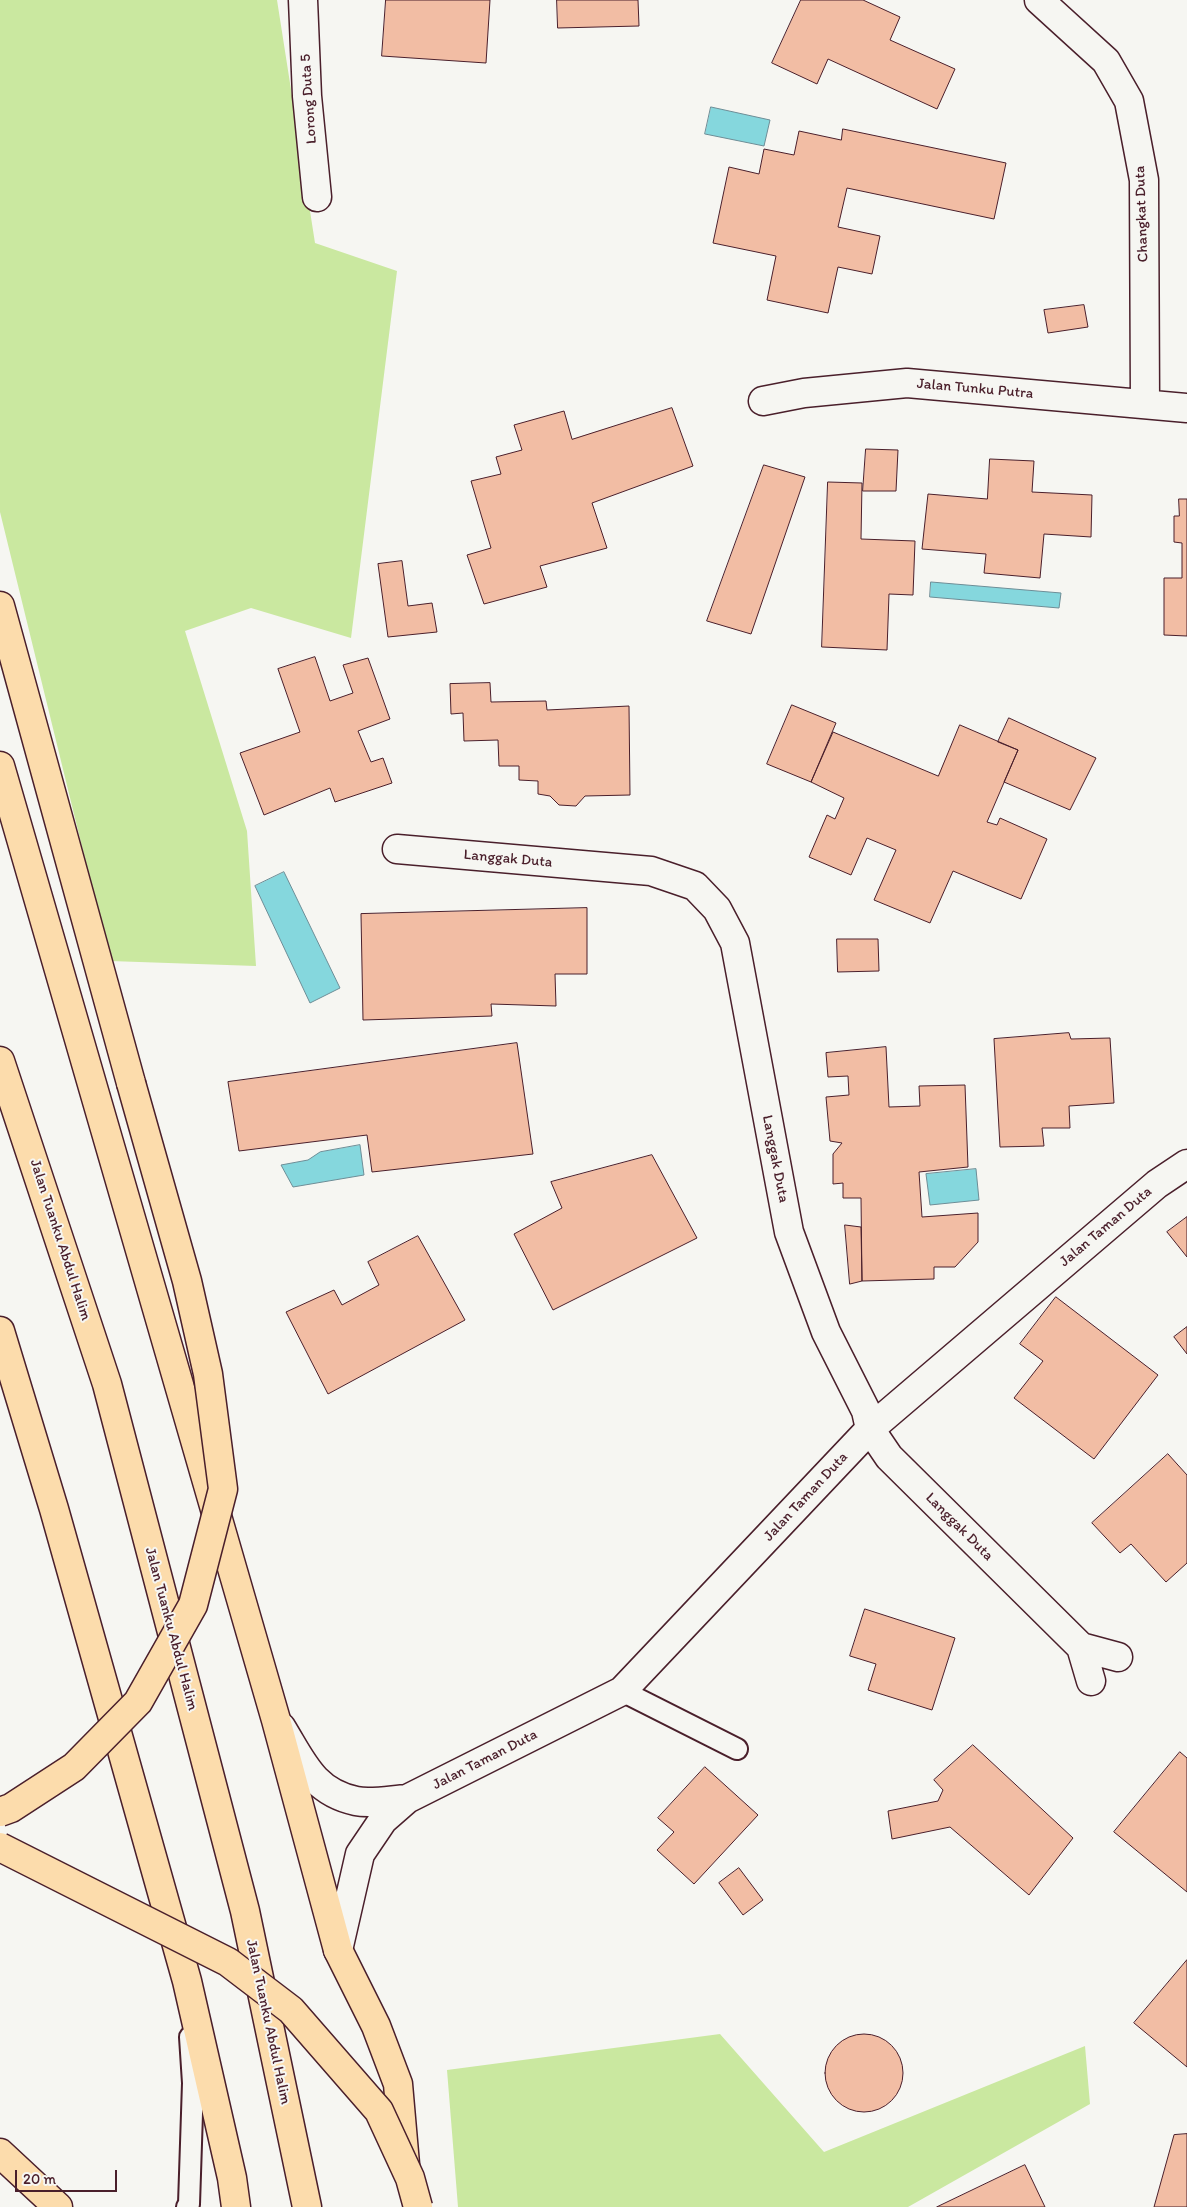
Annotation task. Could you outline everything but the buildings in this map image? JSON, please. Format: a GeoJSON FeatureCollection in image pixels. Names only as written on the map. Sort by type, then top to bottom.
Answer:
{"type":"FeatureCollection","features":[{"type":"Feature","properties":{"kind":"main road"},"geometry":{"type":"LineString","coordinates":[[0,606],[195,1318],[208,1374],[223,1489],[193,1605],[138,1702],[74,1767],[11,1808],[0,1812]]}},
{"type":"Feature","properties":{"kind":"main road"},"geometry":{"type":"LineString","coordinates":[[0,766],[276,1720],[338,1950],[376,2026],[398,2084],[410,2207]]}},
{"type":"Feature","properties":{"kind":"main road","name":"Jalan Tuanku Abdul Halim"},"geometry":{"type":"LineString","coordinates":[[0,1061],[107,1384],[245,1911],[307,2207]]}},
{"type":"Feature","properties":{"kind":"main road"},"geometry":{"type":"LineString","coordinates":[[0,1331],[54,1509],[188,1981],[232,2178],[236,2207]]}},
{"type":"Feature","properties":{"kind":"main road"},"geometry":{"type":"LineString","coordinates":[[0,1847],[228,1962],[291,2010],[379,2111],[410,2178],[418,2207]]}},
{"type":"Feature","properties":{"kind":"main road"},"geometry":{"type":"LineString","coordinates":[[0,2153],[58,2207]]}},
{"type":"Feature","properties":{"kind":"street","name":"Lorong Duta 5"},"geometry":{"type":"LineString","coordinates":[[303,0],[307,96],[317,197]]}},
{"type":"Feature","properties":{"kind":"street","name":"Changkat Duta"},"geometry":{"type":"LineString","coordinates":[[1039,0],[1106,61],[1129,101],[1144,180],[1145,404]]}},
{"type":"Feature","properties":{"kind":"street","name":"Jalan Tunku Putra"},"geometry":{"type":"LineString","coordinates":[[763,401],[804,393],[907,383],[1187,408]]}},
{"type":"Feature","properties":{"kind":"street","name":"Langgak Duta"},"geometry":{"type":"LineString","coordinates":[[397,849],[651,871],[695,886],[717,909],[735,943],[789,1232],[826,1332],[866,1411],[870,1429],[889,1457],[1080,1647]]}},
{"type":"Feature","properties":{"kind":"street","name":"Jalan Taman Duta"},"geometry":{"type":"LineString","coordinates":[[338,1950],[360,1854],[383,1820],[407,1799],[622,1691],[870,1429],[1157,1184],[1187,1164]]}},
{"type":"Feature","properties":{"kind":"street"},"geometry":{"type":"LineString","coordinates":[[1080,1647],[1118,1657]]}},
{"type":"Feature","properties":{"kind":"street"},"geometry":{"type":"LineString","coordinates":[[1080,1647],[1091,1681]]}},
{"type":"Feature","properties":{"kind":"street","name":"Jalan Taman Duta"},"geometry":{"type":"LineString","coordinates":[[276,1720],[315,1782],[330,1792],[357,1802],[407,1799]]}},
{"type":"Feature","properties":{"kind":"lane"},"geometry":{"type":"LineString","coordinates":[[622,1691],[737,1748]]}},
{"type":"Feature","properties":{"kind":"lane"},"geometry":{"type":"LineString","coordinates":[[186,2207],[189,2204],[193,2083],[188,1981]]}},
{"type":"Feature","properties":{"kind":"green space"},"geometry":{"type":"Polygon","coordinates":[[[0,0],[277,0],[315,243],[397,271],[351,638],[251,608],[185,631],[247,831],[256,966],[110,961],[0,512],[0,0]]]}},
{"type":"Feature","properties":{"kind":"green space"},"geometry":{"type":"Polygon","coordinates":[[[720,2034],[824,2152],[1085,2046],[1090,2104],[908,2207],[458,2207],[447,2070],[720,2034]]]}},
{"type":"Feature","properties":{"kind":"water"},"geometry":{"type":"Polygon","coordinates":[[[711,107],[770,120],[764,146],[705,134],[711,107]]]}},
{"type":"Feature","properties":{"kind":"water"},"geometry":{"type":"Polygon","coordinates":[[[931,582],[1061,593],[1059,608],[930,597],[931,582]]]}},
{"type":"Feature","properties":{"kind":"water"},"geometry":{"type":"Polygon","coordinates":[[[284,872],[340,988],[310,1003],[255,886],[284,872]]]}},
{"type":"Feature","properties":{"kind":"water"},"geometry":{"type":"Polygon","coordinates":[[[360,1145],[364,1175],[293,1187],[281,1165],[308,1160],[320,1152],[360,1145]]]}},
{"type":"Feature","properties":{"kind":"water"},"geometry":{"type":"Polygon","coordinates":[[[976,1169],[979,1200],[930,1205],[926,1174],[976,1169]]]}}]}
